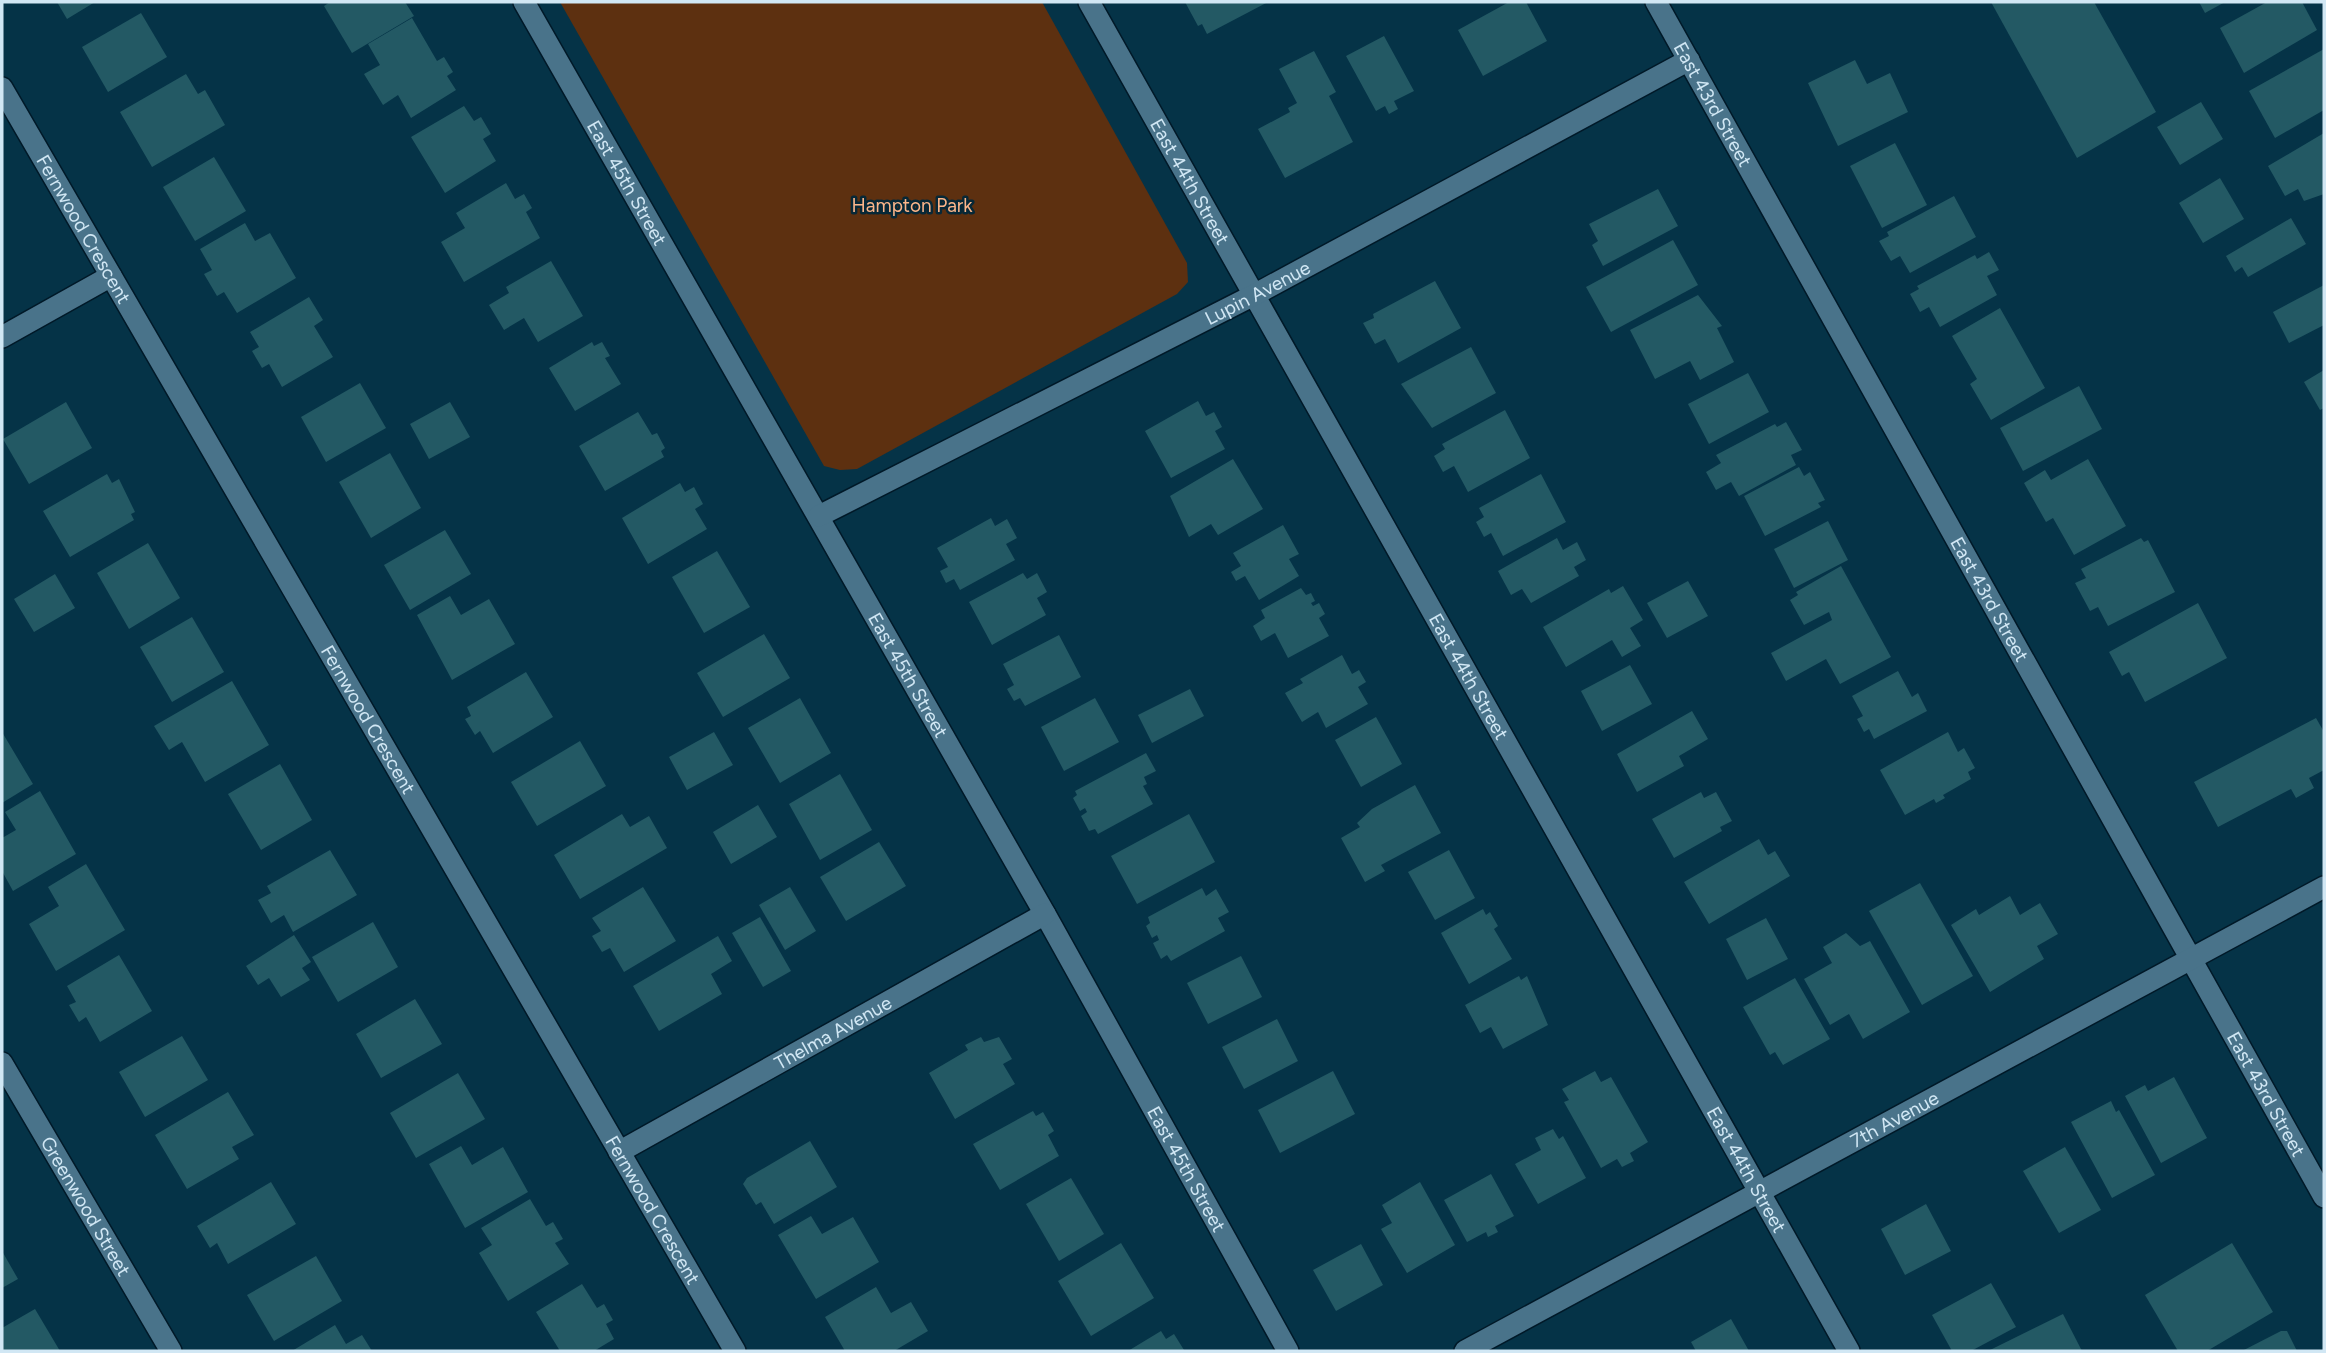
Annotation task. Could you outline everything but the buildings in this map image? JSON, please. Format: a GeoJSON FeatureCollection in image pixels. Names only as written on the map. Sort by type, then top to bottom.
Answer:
{"type":"FeatureCollection","features":[{"type":"Feature","properties":{"kind":"street","name":"East 45th Street"},"geometry":{"type":"LineString","coordinates":[[524,2],[1045,914],[1288,1351]]}},
{"type":"Feature","properties":{"kind":"street","name":"East 44th Street"},"geometry":{"type":"LineString","coordinates":[[1089,2],[1849,1351]]}},
{"type":"Feature","properties":{"kind":"street","name":"East 43rd Street"},"geometry":{"type":"LineString","coordinates":[[1656,2],[2324,1197]]}},
{"type":"Feature","properties":{"kind":"street","name":"Lupin Avenue"},"geometry":{"type":"LineString","coordinates":[[819,516],[1254,295],[1689,60]]}},
{"type":"Feature","properties":{"kind":"street","name":"Fernwood Crescent"},"geometry":{"type":"LineString","coordinates":[[2,88],[735,1351]]}},
{"type":"Feature","properties":{"kind":"street"},"geometry":{"type":"LineString","coordinates":[[2,337],[111,276]]}},
{"type":"Feature","properties":{"kind":"street","name":"7th Avenue"},"geometry":{"type":"LineString","coordinates":[[1465,1351],[2324,887]]}},
{"type":"Feature","properties":{"kind":"street","name":"Thelma Avenue"},"geometry":{"type":"LineString","coordinates":[[619,1153],[1045,914]]}},
{"type":"Feature","properties":{"kind":"street","name":"Greenwood Street"},"geometry":{"type":"LineString","coordinates":[[2,1063],[171,1351]]}},
{"type":"Feature","properties":{"kind":"green space","name":"Hampton Park"},"geometry":{"type":"Polygon","coordinates":[[[560,2],[1042,2],[1187,263],[1188,282],[1177,294],[857,469],[840,470],[824,466],[560,2]]]}}]}
